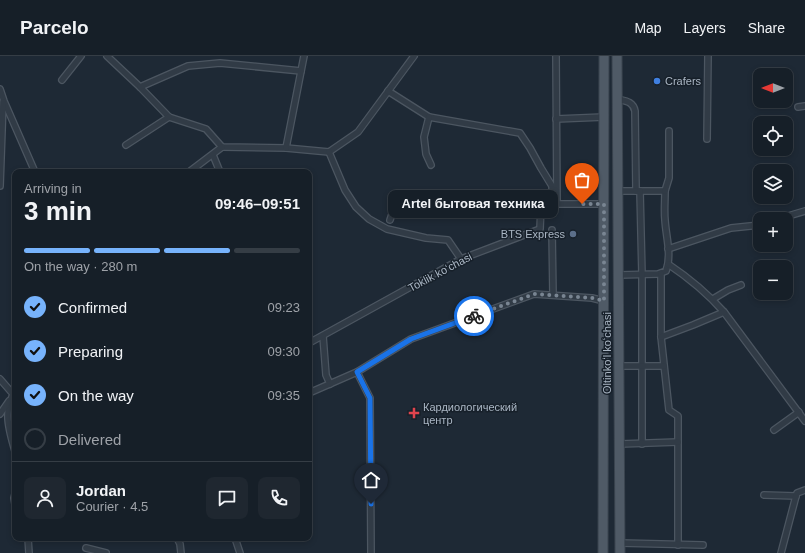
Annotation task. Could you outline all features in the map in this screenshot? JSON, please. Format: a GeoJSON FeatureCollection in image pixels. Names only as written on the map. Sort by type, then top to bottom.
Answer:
{"type":"FeatureCollection","features":[{"type":"Feature","properties":{"kind":"main road","name":"Oltinkoʻl koʻchasi"},"geometry":{"type":"LineString","coordinates":[[603,553],[604,56]]}},
{"type":"Feature","properties":{"kind":"main road","name":"Oltinkoʻl koʻchasi"},"geometry":{"type":"LineString","coordinates":[[617,56],[620,553]]}},
{"type":"Feature","properties":{"kind":"street"},"geometry":{"type":"LineString","coordinates":[[62,80],[81,56]]}},
{"type":"Feature","properties":{"kind":"street"},"geometry":{"type":"LineString","coordinates":[[107,56],[169,117],[206,130],[222,147]]}},
{"type":"Feature","properties":{"kind":"street"},"geometry":{"type":"LineString","coordinates":[[286,148],[304,56]]}},
{"type":"Feature","properties":{"kind":"street"},"geometry":{"type":"LineString","coordinates":[[193,169],[222,147],[286,148],[329,152],[358,132],[414,56]]}},
{"type":"Feature","properties":{"kind":"street"},"geometry":{"type":"LineString","coordinates":[[555,204],[556,56]]}},
{"type":"Feature","properties":{"kind":"street"},"geometry":{"type":"LineString","coordinates":[[707,139],[708,56]]}},
{"type":"Feature","properties":{"kind":"street"},"geometry":{"type":"LineString","coordinates":[[140,87],[188,66],[220,63],[301,71]]}},
{"type":"Feature","properties":{"kind":"street"},"geometry":{"type":"LineString","coordinates":[[0,89],[34,169]]}},
{"type":"Feature","properties":{"kind":"street"},"geometry":{"type":"LineString","coordinates":[[388,91],[429,117],[520,133],[552,186],[555,204]]}},
{"type":"Feature","properties":{"kind":"street"},"geometry":{"type":"LineString","coordinates":[[617,99],[632,103],[635,111],[642,275],[642,444]]}},
{"type":"Feature","properties":{"kind":"street"},"geometry":{"type":"LineString","coordinates":[[0,186],[4,101]]}},
{"type":"Feature","properties":{"kind":"street"},"geometry":{"type":"LineString","coordinates":[[798,107],[805,106]]}},
{"type":"Feature","properties":{"kind":"street"},"geometry":{"type":"LineString","coordinates":[[126,145],[169,117]]}},
{"type":"Feature","properties":{"kind":"street"},"geometry":{"type":"LineString","coordinates":[[429,117],[424,137],[426,154],[432,165]]}},
{"type":"Feature","properties":{"kind":"street"},"geometry":{"type":"LineString","coordinates":[[556,120],[604,118]]}},
{"type":"Feature","properties":{"kind":"street"},"geometry":{"type":"LineString","coordinates":[[619,275],[661,274],[666,271],[668,264],[668,249],[665,220],[665,191],[669,178],[669,131]]}},
{"type":"Feature","properties":{"kind":"street"},"geometry":{"type":"LineString","coordinates":[[329,152],[344,190],[356,207],[369,219],[387,227],[426,238],[448,240],[461,259]]}},
{"type":"Feature","properties":{"kind":"street"},"geometry":{"type":"LineString","coordinates":[[212,155],[219,169]]}},
{"type":"Feature","properties":{"kind":"street"},"geometry":{"type":"LineString","coordinates":[[618,191],[665,191]]}},
{"type":"Feature","properties":{"kind":"street"},"geometry":{"type":"LineString","coordinates":[[555,204],[604,204]]}},
{"type":"Feature","properties":{"kind":"street","name":"Toklik koʻchasi"},"geometry":{"type":"LineString","coordinates":[[312,342],[461,259],[540,229],[541,205],[555,204]]}},
{"type":"Feature","properties":{"kind":"street"},"geometry":{"type":"LineString","coordinates":[[390,220],[393,211]]}},
{"type":"Feature","properties":{"kind":"street"},"geometry":{"type":"LineString","coordinates":[[793,215],[805,211]]}},
{"type":"Feature","properties":{"kind":"street"},"geometry":{"type":"LineString","coordinates":[[668,249],[731,228],[753,225]]}},
{"type":"Feature","properties":{"kind":"street"},"geometry":{"type":"LineString","coordinates":[[552,230],[553,295]]}},
{"type":"Feature","properties":{"kind":"street"},"geometry":{"type":"LineString","coordinates":[[668,264],[713,299],[805,421]]}},
{"type":"Feature","properties":{"kind":"street"},"geometry":{"type":"LineString","coordinates":[[661,274],[661,337],[669,410],[678,416],[678,545]]}},
{"type":"Feature","properties":{"kind":"street"},"geometry":{"type":"LineString","coordinates":[[713,299],[728,290],[741,285]]}},
{"type":"Feature","properties":{"kind":"street"},"geometry":{"type":"LineString","coordinates":[[312,392],[357,372],[411,339],[534,294],[592,298],[604,301]]}},
{"type":"Feature","properties":{"kind":"street"},"geometry":{"type":"LineString","coordinates":[[661,337],[693,326],[724,312]]}},
{"type":"Feature","properties":{"kind":"street"},"geometry":{"type":"LineString","coordinates":[[323,336],[326,375],[330,384]]}},
{"type":"Feature","properties":{"kind":"street"},"geometry":{"type":"LineString","coordinates":[[619,366],[664,366]]}},
{"type":"Feature","properties":{"kind":"street"},"geometry":{"type":"LineString","coordinates":[[357,372],[370,398],[371,553]]}},
{"type":"Feature","properties":{"kind":"street"},"geometry":{"type":"LineString","coordinates":[[0,379],[12,393]]}},
{"type":"Feature","properties":{"kind":"street"},"geometry":{"type":"LineString","coordinates":[[0,414],[12,398]]}},
{"type":"Feature","properties":{"kind":"street"},"geometry":{"type":"LineString","coordinates":[[12,400],[8,414],[12,443]]}},
{"type":"Feature","properties":{"kind":"street"},"geometry":{"type":"LineString","coordinates":[[774,430],[799,412]]}},
{"type":"Feature","properties":{"kind":"street"},"geometry":{"type":"LineString","coordinates":[[620,444],[678,442]]}},
{"type":"Feature","properties":{"kind":"street"},"geometry":{"type":"LineString","coordinates":[[781,553],[797,493],[805,490]]}},
{"type":"Feature","properties":{"kind":"street"},"geometry":{"type":"LineString","coordinates":[[764,495],[796,496]]}},
{"type":"Feature","properties":{"kind":"street"},"geometry":{"type":"LineString","coordinates":[[28,541],[28,553]]}},
{"type":"Feature","properties":{"kind":"street"},"geometry":{"type":"LineString","coordinates":[[178,541],[181,553]]}},
{"type":"Feature","properties":{"kind":"street"},"geometry":{"type":"LineString","coordinates":[[236,541],[240,553]]}},
{"type":"Feature","properties":{"kind":"street"},"geometry":{"type":"LineString","coordinates":[[620,543],[703,545]]}},
{"type":"Feature","properties":{"kind":"street"},"geometry":{"type":"LineString","coordinates":[[86,548],[106,553]]}},
{"type":"Feature","properties":{"kind":"way so far"},"geometry":{"type":"LineString","coordinates":[[474,316],[534,294],[592,298],[604,301],[604,204],[582,204]]}},
{"type":"Feature","properties":{"kind":"place","name":"Crafers"},"geometry":{"type":"Point","coordinates":[657,81]}},
{"type":"Feature","properties":{"kind":"place","name":"Artel бытовая техника"},"geometry":{"type":"Point","coordinates":[582,204]}},
{"type":"Feature","properties":{"kind":"place","name":"BTS Express"},"geometry":{"type":"Point","coordinates":[573,234]}},
{"type":"Feature","properties":{"kind":"place","name":"Кардиологический центр"},"geometry":{"type":"Point","coordinates":[414,413]}},
{"type":"Feature","properties":{"kind":"route"},"geometry":{"type":"LineString","coordinates":[[371,504],[370,398],[357,372],[411,339],[474,316]]}}]}
